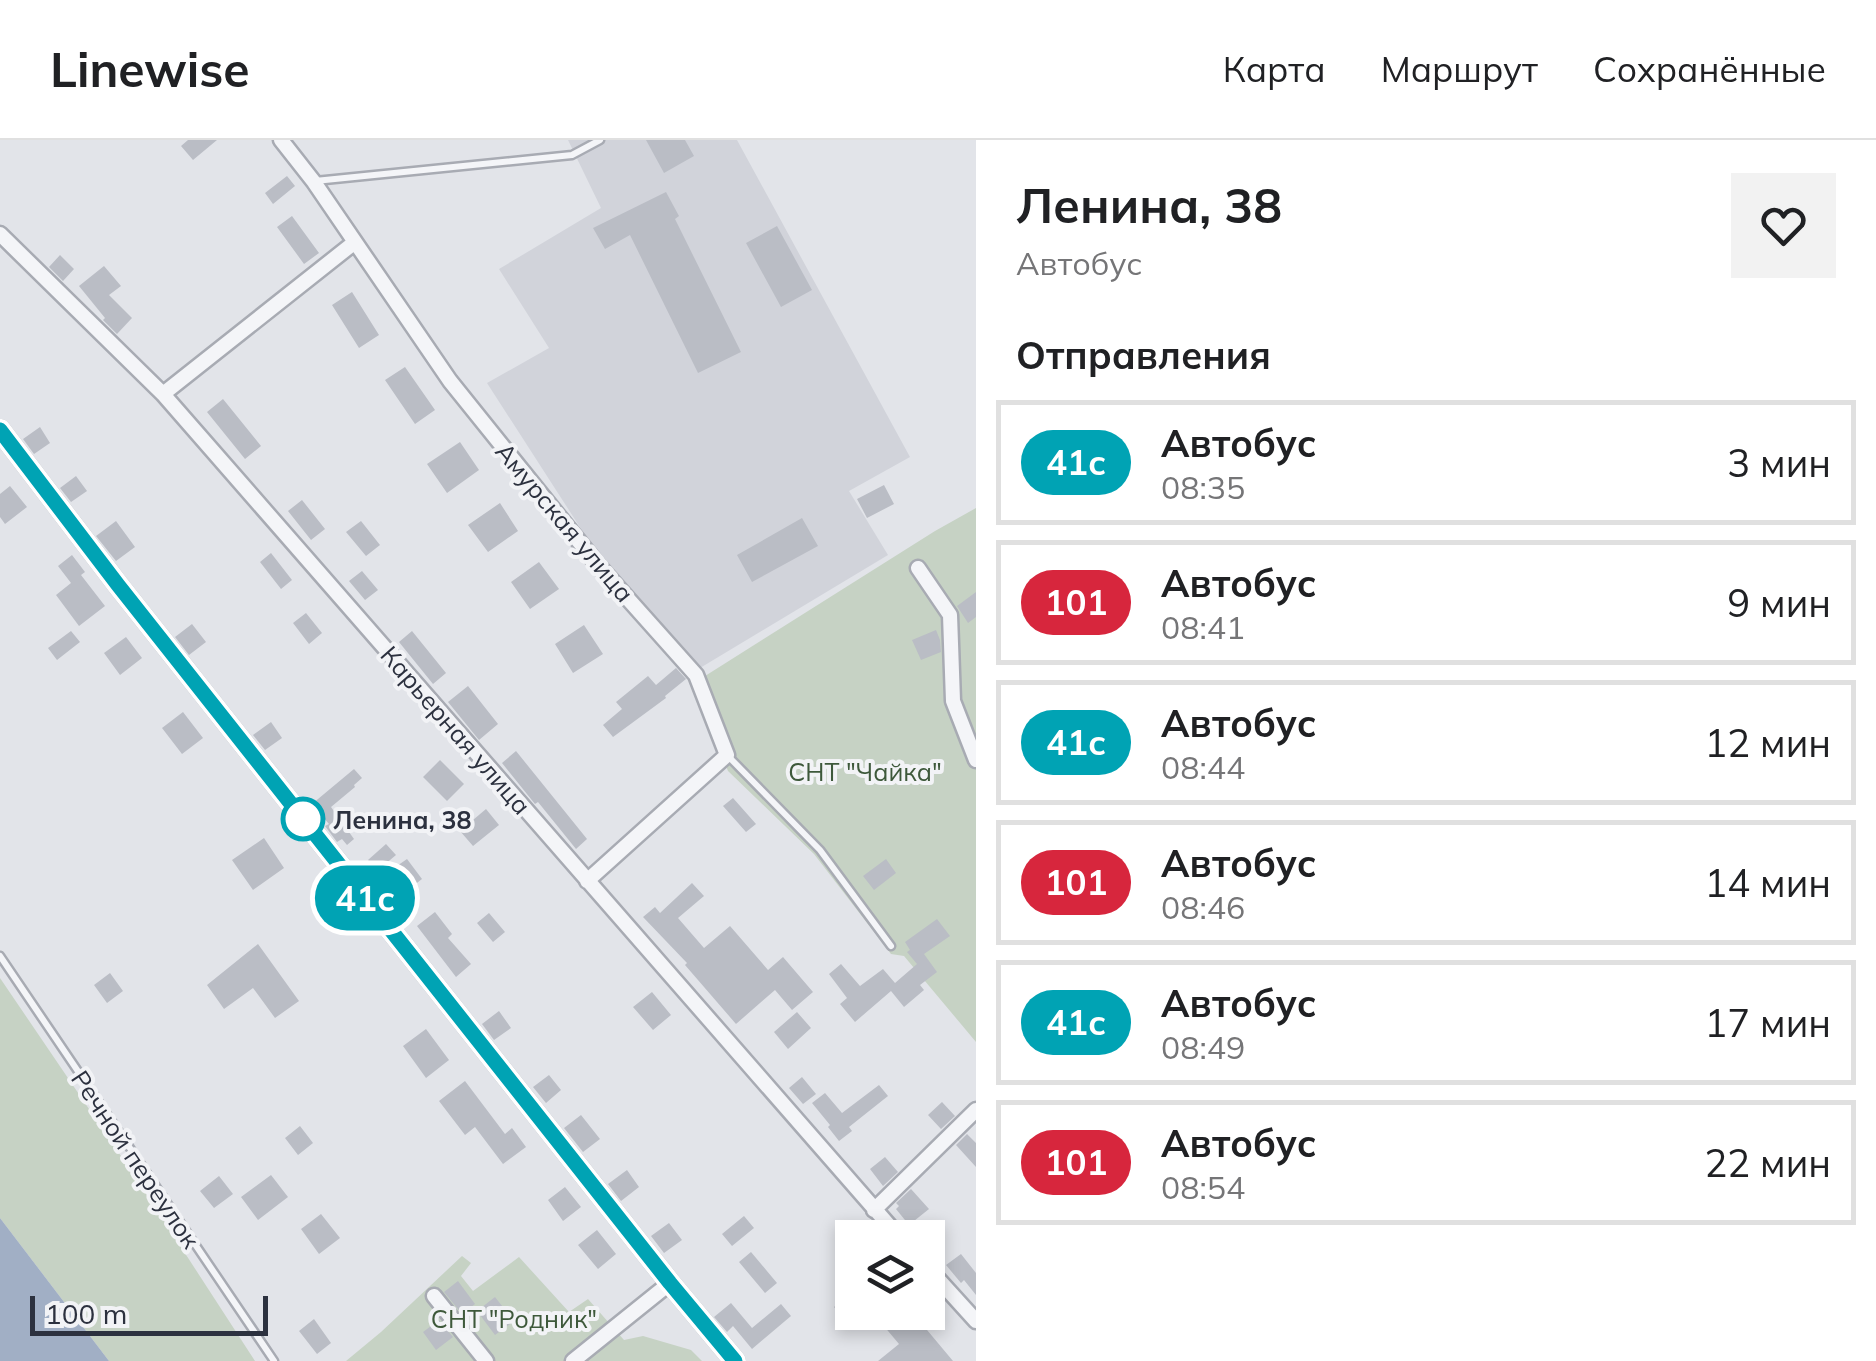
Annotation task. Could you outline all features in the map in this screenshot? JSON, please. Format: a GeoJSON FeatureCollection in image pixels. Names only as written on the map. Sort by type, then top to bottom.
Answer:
{"type":"FeatureCollection","features":[{"type":"Feature","properties":{"kind":"street","name":"Амурская улица"},"geometry":{"type":"LineString","coordinates":[[280,140],[314,182],[450,381],[598,564],[696,675],[728,755]]}},
{"type":"Feature","properties":{"kind":"street","name":"Карьерная улица"},"geometry":{"type":"LineString","coordinates":[[0,234],[163,394],[883,1220]]}},
{"type":"Feature","properties":{"kind":"street"},"geometry":{"type":"LineString","coordinates":[[163,394],[355,242]]}},
{"type":"Feature","properties":{"kind":"street"},"geometry":{"type":"LineString","coordinates":[[0,430],[118,585],[735,1361]]}},
{"type":"Feature","properties":{"kind":"street"},"geometry":{"type":"LineString","coordinates":[[918,568],[950,614],[953,701],[976,760]]}},
{"type":"Feature","properties":{"kind":"street"},"geometry":{"type":"LineString","coordinates":[[587,881],[728,755]]}},
{"type":"Feature","properties":{"kind":"street"},"geometry":{"type":"LineString","coordinates":[[874,1210],[976,1110]]}},
{"type":"Feature","properties":{"kind":"street"},"geometry":{"type":"LineString","coordinates":[[573,1361],[670,1283]]}},
{"type":"Feature","properties":{"kind":"street"},"geometry":{"type":"LineString","coordinates":[[945,1286],[976,1320]]}},
{"type":"Feature","properties":{"kind":"street"},"geometry":{"type":"LineString","coordinates":[[434,1296],[486,1361]]}},
{"type":"Feature","properties":{"kind":"lane"},"geometry":{"type":"LineString","coordinates":[[314,182],[572,154],[600,140]]}},
{"type":"Feature","properties":{"kind":"lane"},"geometry":{"type":"LineString","coordinates":[[728,755],[820,850],[891,946]]}},
{"type":"Feature","properties":{"kind":"lane","name":"Речной переулок"},"geometry":{"type":"LineString","coordinates":[[0,956],[274,1361]]}},
{"type":"Feature","properties":{"kind":"shaded area"},"geometry":{"type":"Polygon","coordinates":[[[568,140],[737,140],[910,457],[849,491],[888,555],[700,668],[594,549],[487,383],[549,348],[499,269],[601,208],[568,140]]]}},
{"type":"Feature","properties":{"kind":"green space","name":"СНТ \"Чайка\""},"geometry":{"type":"Polygon","coordinates":[[[976,508],[976,1042],[904,956],[891,954],[814,854],[728,771],[694,683],[976,508]]]}},
{"type":"Feature","properties":{"kind":"green space"},"geometry":{"type":"Polygon","coordinates":[[[0,978],[255,1361],[109,1361],[0,1218],[0,978]]]}},
{"type":"Feature","properties":{"kind":"green space","name":"СНТ \"Родник\""},"geometry":{"type":"Polygon","coordinates":[[[462,1256],[471,1263],[461,1276],[473,1291],[519,1257],[569,1312],[588,1299],[624,1340],[643,1336],[691,1350],[702,1361],[346,1361],[462,1256]]]}},
{"type":"Feature","properties":{"kind":"water"},"geometry":{"type":"Polygon","coordinates":[[[0,1218],[109,1361],[0,1361],[0,1218]]]}},
{"type":"Feature","properties":{"kind":"building"},"geometry":{"type":"Polygon","coordinates":[[[188,140],[217,140],[193,160],[181,146],[188,140]]]}},
{"type":"Feature","properties":{"kind":"building"},"geometry":{"type":"Polygon","coordinates":[[[646,140],[685,140],[694,156],[664,173],[646,140]]]}},
{"type":"Feature","properties":{"kind":"building"},"geometry":{"type":"Polygon","coordinates":[[[287,176],[295,186],[273,204],[265,193],[287,176]]]}},
{"type":"Feature","properties":{"kind":"building"},"geometry":{"type":"Polygon","coordinates":[[[666,192],[679,216],[675,219],[741,352],[698,373],[630,235],[605,249],[593,228],[666,192]]]}},
{"type":"Feature","properties":{"kind":"building"},"geometry":{"type":"Polygon","coordinates":[[[292,216],[319,253],[304,264],[277,227],[292,216]]]}},
{"type":"Feature","properties":{"kind":"building"},"geometry":{"type":"Polygon","coordinates":[[[777,226],[812,290],[781,307],[746,243],[777,226]]]}},
{"type":"Feature","properties":{"kind":"building"},"geometry":{"type":"Polygon","coordinates":[[[60,255],[74,269],[63,281],[49,267],[60,255]]]}},
{"type":"Feature","properties":{"kind":"building"},"geometry":{"type":"Polygon","coordinates":[[[104,266],[121,286],[109,295],[132,318],[117,334],[79,286],[104,266]]]}},
{"type":"Feature","properties":{"kind":"building"},"geometry":{"type":"Polygon","coordinates":[[[352,292],[379,335],[359,348],[332,305],[352,292]]]}},
{"type":"Feature","properties":{"kind":"building"},"geometry":{"type":"Polygon","coordinates":[[[405,367],[435,410],[415,424],[385,380],[405,367]]]}},
{"type":"Feature","properties":{"kind":"building"},"geometry":{"type":"Polygon","coordinates":[[[223,399],[261,446],[245,459],[207,412],[223,399]]]}},
{"type":"Feature","properties":{"kind":"building"},"geometry":{"type":"Polygon","coordinates":[[[40,427],[50,443],[34,454],[23,439],[40,427]]]}},
{"type":"Feature","properties":{"kind":"building"},"geometry":{"type":"Polygon","coordinates":[[[460,442],[479,470],[447,493],[427,464],[460,442]]]}},
{"type":"Feature","properties":{"kind":"building"},"geometry":{"type":"Polygon","coordinates":[[[76,476],[87,491],[71,502],[60,488],[76,476]]]}},
{"type":"Feature","properties":{"kind":"building"},"geometry":{"type":"Polygon","coordinates":[[[884,485],[894,504],[867,518],[857,499],[884,485]]]}},
{"type":"Feature","properties":{"kind":"building"},"geometry":{"type":"Polygon","coordinates":[[[10,486],[27,507],[5,524],[0,517],[0,494],[10,486]]]}},
{"type":"Feature","properties":{"kind":"building"},"geometry":{"type":"Polygon","coordinates":[[[302,500],[325,529],[311,540],[288,511],[302,500]]]}},
{"type":"Feature","properties":{"kind":"building"},"geometry":{"type":"Polygon","coordinates":[[[500,503],[518,531],[488,552],[468,525],[500,503]]]}},
{"type":"Feature","properties":{"kind":"building"},"geometry":{"type":"Polygon","coordinates":[[[802,518],[818,546],[752,582],[737,555],[802,518]]]}},
{"type":"Feature","properties":{"kind":"building"},"geometry":{"type":"Polygon","coordinates":[[[116,521],[135,547],[116,561],[96,536],[116,521]]]}},
{"type":"Feature","properties":{"kind":"building"},"geometry":{"type":"Polygon","coordinates":[[[361,521],[380,545],[366,556],[346,532],[361,521]]]}},
{"type":"Feature","properties":{"kind":"building"},"geometry":{"type":"Polygon","coordinates":[[[271,553],[292,580],[281,589],[260,562],[271,553]]]}},
{"type":"Feature","properties":{"kind":"building"},"geometry":{"type":"Polygon","coordinates":[[[72,555],[85,572],[81,575],[105,606],[79,626],[56,595],[71,583],[58,566],[72,555]]]}},
{"type":"Feature","properties":{"kind":"building"},"geometry":{"type":"Polygon","coordinates":[[[539,562],[559,589],[530,609],[511,582],[539,562]]]}},
{"type":"Feature","properties":{"kind":"building"},"geometry":{"type":"Polygon","coordinates":[[[362,571],[378,590],[365,600],[349,581],[362,571]]]}},
{"type":"Feature","properties":{"kind":"building"},"geometry":{"type":"Polygon","coordinates":[[[976,592],[976,617],[968,623],[957,606],[976,592]]]}},
{"type":"Feature","properties":{"kind":"building"},"geometry":{"type":"Polygon","coordinates":[[[306,613],[322,633],[309,644],[293,623],[306,613]]]}},
{"type":"Feature","properties":{"kind":"building"},"geometry":{"type":"Polygon","coordinates":[[[192,624],[206,642],[189,655],[175,637],[192,624]]]}},
{"type":"Feature","properties":{"kind":"building"},"geometry":{"type":"Polygon","coordinates":[[[584,625],[603,654],[573,673],[555,644],[584,625]]]}},
{"type":"Feature","properties":{"kind":"building"},"geometry":{"type":"Polygon","coordinates":[[[936,630],[941,652],[921,660],[912,640],[936,630]]]}},
{"type":"Feature","properties":{"kind":"building"},"geometry":{"type":"Polygon","coordinates":[[[71,631],[80,642],[57,660],[48,648],[71,631]]]}},
{"type":"Feature","properties":{"kind":"building"},"geometry":{"type":"Polygon","coordinates":[[[412,631],[446,673],[433,684],[399,642],[412,631]]]}},
{"type":"Feature","properties":{"kind":"building"},"geometry":{"type":"Polygon","coordinates":[[[126,637],[142,658],[120,675],[104,653],[126,637]]]}},
{"type":"Feature","properties":{"kind":"building"},"geometry":{"type":"Polygon","coordinates":[[[676,668],[686,679],[613,737],[603,725],[622,709],[616,702],[648,676],[656,685],[676,668]]]}},
{"type":"Feature","properties":{"kind":"building"},"geometry":{"type":"Polygon","coordinates":[[[468,686],[498,724],[479,740],[448,702],[468,686]]]}},
{"type":"Feature","properties":{"kind":"building"},"geometry":{"type":"Polygon","coordinates":[[[183,712],[203,738],[182,754],[162,728],[183,712]]]}},
{"type":"Feature","properties":{"kind":"building"},"geometry":{"type":"Polygon","coordinates":[[[271,722],[282,738],[265,750],[253,735],[271,722]]]}},
{"type":"Feature","properties":{"kind":"building"},"geometry":{"type":"Polygon","coordinates":[[[516,751],[587,839],[576,849],[502,763],[516,751]]]}},
{"type":"Feature","properties":{"kind":"building"},"geometry":{"type":"Polygon","coordinates":[[[440,760],[464,784],[447,801],[423,777],[440,760]]]}},
{"type":"Feature","properties":{"kind":"building"},"geometry":{"type":"Polygon","coordinates":[[[354,769],[362,778],[331,807],[354,839],[347,845],[342,839],[337,842],[325,826],[329,824],[312,804],[354,769]]]}},
{"type":"Feature","properties":{"kind":"building"},"geometry":{"type":"Polygon","coordinates":[[[733,798],[756,824],[746,832],[723,806],[733,798]]]}},
{"type":"Feature","properties":{"kind":"building"},"geometry":{"type":"Polygon","coordinates":[[[486,809],[499,825],[473,846],[460,831],[486,809]]]}},
{"type":"Feature","properties":{"kind":"building"},"geometry":{"type":"Polygon","coordinates":[[[264,838],[284,868],[253,890],[232,860],[264,838]]]}},
{"type":"Feature","properties":{"kind":"building"},"geometry":{"type":"Polygon","coordinates":[[[386,844],[396,855],[377,871],[368,860],[386,844]]]}},
{"type":"Feature","properties":{"kind":"building"},"geometry":{"type":"Polygon","coordinates":[[[407,859],[422,879],[409,889],[394,868],[407,859]]]}},
{"type":"Feature","properties":{"kind":"building"},"geometry":{"type":"Polygon","coordinates":[[[886,859],[896,873],[874,890],[863,876],[886,859]]]}},
{"type":"Feature","properties":{"kind":"building"},"geometry":{"type":"Polygon","coordinates":[[[692,883],[704,896],[678,918],[704,948],[730,926],[768,970],[783,957],[813,992],[792,1010],[775,990],[736,1024],[687,963],[643,917],[655,907],[660,913],[692,883]]]}},
{"type":"Feature","properties":{"kind":"building"},"geometry":{"type":"Polygon","coordinates":[[[435,912],[452,934],[448,938],[471,964],[456,977],[417,926],[435,912]]]}},
{"type":"Feature","properties":{"kind":"building"},"geometry":{"type":"Polygon","coordinates":[[[489,913],[505,932],[493,942],[477,923],[489,913]]]}},
{"type":"Feature","properties":{"kind":"building"},"geometry":{"type":"Polygon","coordinates":[[[937,919],[950,936],[924,954],[937,972],[920,985],[924,990],[904,1007],[891,991],[855,1022],[840,1004],[847,998],[829,974],[841,964],[860,986],[883,969],[895,983],[917,964],[907,952],[910,950],[905,942],[937,919]]]}},
{"type":"Feature","properties":{"kind":"building"},"geometry":{"type":"Polygon","coordinates":[[[258,944],[299,1001],[275,1018],[253,988],[224,1009],[207,985],[258,944]]]}},
{"type":"Feature","properties":{"kind":"building"},"geometry":{"type":"Polygon","coordinates":[[[110,973],[123,991],[107,1003],[94,985],[110,973]]]}},
{"type":"Feature","properties":{"kind":"building"},"geometry":{"type":"Polygon","coordinates":[[[652,992],[671,1015],[653,1030],[633,1007],[652,992]]]}},
{"type":"Feature","properties":{"kind":"building"},"geometry":{"type":"Polygon","coordinates":[[[499,1011],[511,1028],[494,1040],[482,1024],[499,1011]]]}},
{"type":"Feature","properties":{"kind":"building"},"geometry":{"type":"Polygon","coordinates":[[[797,1012],[811,1028],[788,1049],[774,1032],[797,1012]]]}},
{"type":"Feature","properties":{"kind":"building"},"geometry":{"type":"Polygon","coordinates":[[[426,1029],[449,1060],[426,1078],[403,1046],[426,1029]]]}},
{"type":"Feature","properties":{"kind":"building"},"geometry":{"type":"Polygon","coordinates":[[[549,1075],[561,1090],[546,1103],[533,1087],[549,1075]]]}},
{"type":"Feature","properties":{"kind":"building"},"geometry":{"type":"Polygon","coordinates":[[[802,1077],[816,1094],[803,1104],[789,1088],[802,1077]]]}},
{"type":"Feature","properties":{"kind":"building"},"geometry":{"type":"Polygon","coordinates":[[[465,1081],[505,1134],[512,1128],[526,1147],[503,1164],[475,1127],[465,1135],[439,1101],[465,1081]]]}},
{"type":"Feature","properties":{"kind":"building"},"geometry":{"type":"Polygon","coordinates":[[[879,1085],[888,1096],[849,1127],[852,1131],[839,1141],[812,1103],[825,1093],[842,1113],[879,1085]]]}},
{"type":"Feature","properties":{"kind":"building"},"geometry":{"type":"Polygon","coordinates":[[[942,1102],[955,1116],[941,1129],[928,1115],[942,1102]]]}},
{"type":"Feature","properties":{"kind":"building"},"geometry":{"type":"Polygon","coordinates":[[[581,1115],[600,1139],[583,1152],[564,1128],[581,1115]]]}},
{"type":"Feature","properties":{"kind":"building"},"geometry":{"type":"Polygon","coordinates":[[[300,1126],[313,1143],[298,1155],[285,1138],[300,1126]]]}},
{"type":"Feature","properties":{"kind":"building"},"geometry":{"type":"Polygon","coordinates":[[[967,1134],[976,1143],[976,1167],[956,1145],[967,1134]]]}},
{"type":"Feature","properties":{"kind":"building"},"geometry":{"type":"Polygon","coordinates":[[[885,1157],[898,1172],[883,1186],[870,1169],[885,1157]]]}},
{"type":"Feature","properties":{"kind":"building"},"geometry":{"type":"Polygon","coordinates":[[[627,1170],[639,1187],[621,1201],[608,1184],[627,1170]]]}},
{"type":"Feature","properties":{"kind":"building"},"geometry":{"type":"Polygon","coordinates":[[[271,1175],[288,1197],[258,1220],[241,1197],[271,1175]]]}},
{"type":"Feature","properties":{"kind":"building"},"geometry":{"type":"Polygon","coordinates":[[[219,1176],[233,1194],[214,1208],[200,1191],[219,1176]]]}},
{"type":"Feature","properties":{"kind":"building"},"geometry":{"type":"Polygon","coordinates":[[[565,1187],[581,1207],[563,1221],[548,1200],[565,1187]]]}},
{"type":"Feature","properties":{"kind":"building"},"geometry":{"type":"Polygon","coordinates":[[[911,1189],[929,1209],[915,1220],[905,1220],[896,1203],[911,1189]]]}},
{"type":"Feature","properties":{"kind":"building"},"geometry":{"type":"Polygon","coordinates":[[[321,1214],[340,1238],[319,1254],[301,1229],[321,1214]]]}},
{"type":"Feature","properties":{"kind":"building"},"geometry":{"type":"Polygon","coordinates":[[[744,1216],[754,1228],[732,1246],[722,1234],[744,1216]]]}},
{"type":"Feature","properties":{"kind":"building"},"geometry":{"type":"Polygon","coordinates":[[[669,1223],[682,1240],[664,1253],[651,1236],[669,1223]]]}},
{"type":"Feature","properties":{"kind":"building"},"geometry":{"type":"Polygon","coordinates":[[[597,1230],[616,1254],[598,1269],[578,1245],[597,1230]]]}},
{"type":"Feature","properties":{"kind":"building"},"geometry":{"type":"Polygon","coordinates":[[[751,1252],[777,1283],[765,1293],[739,1262],[751,1252]]]}},
{"type":"Feature","properties":{"kind":"building"},"geometry":{"type":"Polygon","coordinates":[[[961,1254],[976,1273],[976,1295],[946,1265],[961,1254]]]}},
{"type":"Feature","properties":{"kind":"building"},"geometry":{"type":"Polygon","coordinates":[[[458,1281],[475,1304],[462,1314],[444,1292],[458,1281]]]}},
{"type":"Feature","properties":{"kind":"building"},"geometry":{"type":"Polygon","coordinates":[[[495,1297],[514,1321],[495,1335],[477,1311],[495,1297]]]}},
{"type":"Feature","properties":{"kind":"building"},"geometry":{"type":"Polygon","coordinates":[[[731,1303],[752,1328],[781,1304],[791,1316],[752,1349],[733,1326],[727,1332],[714,1317],[731,1303]]]}},
{"type":"Feature","properties":{"kind":"building"},"geometry":{"type":"Polygon","coordinates":[[[314,1319],[331,1343],[317,1354],[299,1331],[314,1319]]]}},
{"type":"Feature","properties":{"kind":"building"},"geometry":{"type":"Polygon","coordinates":[[[439,1320],[453,1337],[436,1350],[423,1332],[439,1320]]]}},
{"type":"Feature","properties":{"kind":"building"},"geometry":{"type":"Polygon","coordinates":[[[887,1330],[927,1330],[953,1361],[878,1361],[899,1344],[887,1330]]]}},
{"type":"Feature","properties":{"kind":"bus line","name":"41с"},"geometry":{"type":"LineString","coordinates":[[0,430],[142,616],[735,1361]]}},
{"type":"Feature","properties":{"kind":"place","name":"Ленина, 38"},"geometry":{"type":"Point","coordinates":[303,819]}}]}
